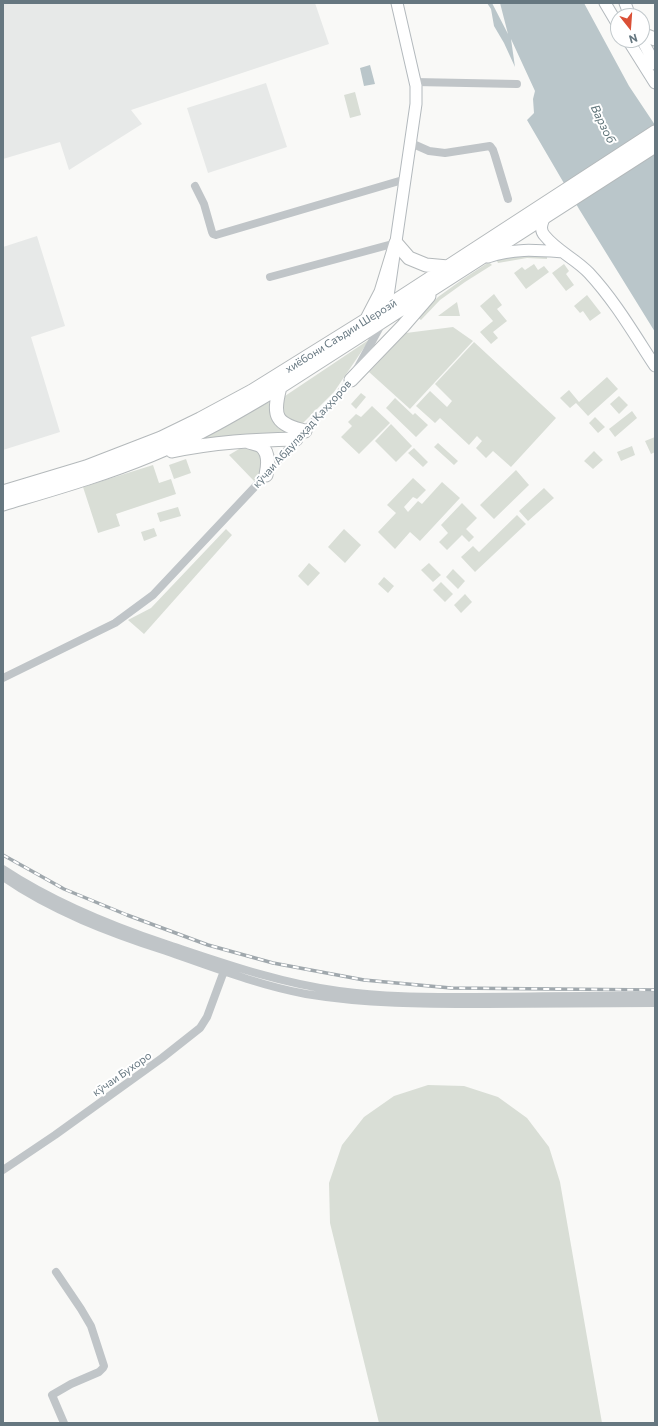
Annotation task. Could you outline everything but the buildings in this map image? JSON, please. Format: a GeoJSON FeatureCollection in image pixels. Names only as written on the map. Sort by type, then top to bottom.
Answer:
{"type":"FeatureCollection","features":[{"type":"Feature","properties":{"kind":"highway","name":"хиёбони Саъдии Шерозӣ"},"geometry":{"type":"LineString","coordinates":[[3,504],[91,477],[151,455],[211,426],[280,387],[435,288],[476,254],[565,196],[655,132]]}},
{"type":"Feature","properties":{"kind":"highway","name":"хиёбони Саъдии Шерозӣ"},"geometry":{"type":"LineString","coordinates":[[3,492],[86,467],[174,432],[200,419],[252,391],[448,267],[476,254],[544,216],[565,196],[655,146]]}},
{"type":"Feature","properties":{"kind":"highway"},"geometry":{"type":"LineString","coordinates":[[396,243],[408,258],[426,266],[448,267]]}},
{"type":"Feature","properties":{"kind":"highway"},"geometry":{"type":"LineString","coordinates":[[366,320],[382,292],[396,243]]}},
{"type":"Feature","properties":{"kind":"highway"},"geometry":{"type":"LineString","coordinates":[[351,380],[411,317],[435,288]]}},
{"type":"Feature","properties":{"kind":"highway"},"geometry":{"type":"LineString","coordinates":[[280,387],[276,407],[277,416],[282,422],[301,435]]}},
{"type":"Feature","properties":{"kind":"highway"},"geometry":{"type":"LineString","coordinates":[[151,455],[184,448],[301,435]]}},
{"type":"Feature","properties":{"kind":"highway"},"geometry":{"type":"LineString","coordinates":[[247,441],[261,446],[267,454],[268,465],[266,475]]}},
{"type":"Feature","properties":{"kind":"main road","name":"кӯчаи Абдулаҳад Қаҳҳоров"},"geometry":{"type":"LineString","coordinates":[[383,321],[388,306],[416,104],[415,82],[397,3]]}},
{"type":"Feature","properties":{"kind":"main road"},"geometry":{"type":"LineString","coordinates":[[633,48],[655,83]]}},
{"type":"Feature","properties":{"kind":"main road"},"geometry":{"type":"LineString","coordinates":[[646,48],[655,64]]}},
{"type":"Feature","properties":{"kind":"main road"},"geometry":{"type":"LineString","coordinates":[[544,216],[541,229],[544,236],[562,252],[575,260],[601,286],[655,366]]}},
{"type":"Feature","properties":{"kind":"main road"},"geometry":{"type":"LineString","coordinates":[[476,254],[522,249],[562,252]]}},
{"type":"Feature","properties":{"kind":"street"},"geometry":{"type":"LineString","coordinates":[[415,82],[517,84]]}},
{"type":"Feature","properties":{"kind":"street"},"geometry":{"type":"LineString","coordinates":[[411,143],[429,151],[446,154],[490,146],[493,150],[508,199]]}},
{"type":"Feature","properties":{"kind":"street"},"geometry":{"type":"LineString","coordinates":[[195,186],[204,204],[212,232],[216,235],[406,179]]}},
{"type":"Feature","properties":{"kind":"street"},"geometry":{"type":"LineString","coordinates":[[270,277],[396,243]]}},
{"type":"Feature","properties":{"kind":"street","name":"кӯчаи Абдулаҳад Қаҳҳоров"},"geometry":{"type":"LineString","coordinates":[[3,678],[115,623],[154,595],[266,475],[351,380],[383,321]]}},
{"type":"Feature","properties":{"kind":"street"},"geometry":{"type":"LineString","coordinates":[[3,869],[47,895],[95,918],[219,962],[285,982],[340,991],[380,995],[516,1000]]}},
{"type":"Feature","properties":{"kind":"street"},"geometry":{"type":"LineString","coordinates":[[3,877],[33,896],[101,928],[224,971],[283,989],[353,1001],[406,1004],[516,1000],[619,1000],[655,1003]]}},
{"type":"Feature","properties":{"kind":"street","name":"кӯчаи Бухоро"},"geometry":{"type":"LineString","coordinates":[[3,1170],[55,1135],[162,1058],[200,1028],[207,1017],[224,971]]}},
{"type":"Feature","properties":{"kind":"street"},"geometry":{"type":"LineString","coordinates":[[619,1000],[655,996]]}},
{"type":"Feature","properties":{"kind":"street"},"geometry":{"type":"LineString","coordinates":[[56,1272],[88,1321],[97,1341],[104,1366],[99,1372],[71,1384],[52,1395],[64,1423]]}},
{"type":"Feature","properties":{"kind":"shaded area"},"geometry":{"type":"Polygon","coordinates":[[[3,3],[315,3],[329,44],[131,110],[142,124],[69,170],[60,142],[3,159],[3,3]]]}},
{"type":"Feature","properties":{"kind":"shaded area"},"geometry":{"type":"Polygon","coordinates":[[[266,83],[287,147],[208,173],[187,108],[266,83]]]}},
{"type":"Feature","properties":{"kind":"shaded area"},"geometry":{"type":"Polygon","coordinates":[[[355,92],[361,115],[350,118],[344,95],[355,92]]]}},
{"type":"Feature","properties":{"kind":"shaded area"},"geometry":{"type":"Polygon","coordinates":[[[37,236],[65,326],[31,337],[60,432],[3,450],[3,247],[37,236]]]}},
{"type":"Feature","properties":{"kind":"shaded area"},"geometry":{"type":"Polygon","coordinates":[[[512,256],[547,256],[547,259],[527,258],[498,263],[496,259],[512,256]]]}},
{"type":"Feature","properties":{"kind":"shaded area"},"geometry":{"type":"Polygon","coordinates":[[[489,262],[492,265],[440,300],[421,320],[418,318],[438,297],[489,262]]]}},
{"type":"Feature","properties":{"kind":"shaded area"},"geometry":{"type":"Polygon","coordinates":[[[534,264],[538,270],[544,266],[549,272],[526,289],[514,273],[522,267],[525,270],[534,264]]]}},
{"type":"Feature","properties":{"kind":"shaded area"},"geometry":{"type":"Polygon","coordinates":[[[564,264],[569,271],[566,274],[574,285],[566,291],[552,273],[564,264]]]}},
{"type":"Feature","properties":{"kind":"shaded area"},"geometry":{"type":"Polygon","coordinates":[[[494,294],[502,305],[497,309],[507,321],[493,332],[498,338],[491,344],[480,332],[493,321],[480,306],[494,294]]]}},
{"type":"Feature","properties":{"kind":"shaded area"},"geometry":{"type":"Polygon","coordinates":[[[587,295],[601,313],[590,321],[583,311],[580,313],[574,306],[587,295]]]}},
{"type":"Feature","properties":{"kind":"shaded area"},"geometry":{"type":"Polygon","coordinates":[[[457,302],[460,316],[438,316],[457,302]]]}},
{"type":"Feature","properties":{"kind":"shaded area"},"geometry":{"type":"Polygon","coordinates":[[[453,327],[473,341],[410,409],[369,372],[406,333],[453,327]]]}},
{"type":"Feature","properties":{"kind":"shaded area"},"geometry":{"type":"Polygon","coordinates":[[[370,339],[334,392],[302,424],[297,426],[281,414],[282,398],[370,339]]]}},
{"type":"Feature","properties":{"kind":"shaded area"},"geometry":{"type":"Polygon","coordinates":[[[474,342],[556,418],[511,467],[493,451],[486,458],[476,448],[482,441],[477,436],[469,445],[440,418],[435,423],[416,406],[430,391],[447,407],[452,401],[435,384],[474,342]]]}},
{"type":"Feature","properties":{"kind":"shaded area"},"geometry":{"type":"Polygon","coordinates":[[[607,377],[618,389],[588,416],[576,403],[570,408],[560,398],[569,390],[579,402],[607,377]]]}},
{"type":"Feature","properties":{"kind":"shaded area"},"geometry":{"type":"Polygon","coordinates":[[[361,393],[366,397],[356,409],[351,404],[361,393]]]}},
{"type":"Feature","properties":{"kind":"shaded area"},"geometry":{"type":"Polygon","coordinates":[[[619,396],[628,405],[619,414],[610,404],[619,396]]]}},
{"type":"Feature","properties":{"kind":"shaded area"},"geometry":{"type":"Polygon","coordinates":[[[395,398],[413,415],[415,413],[428,425],[416,437],[386,408],[395,398]]]}},
{"type":"Feature","properties":{"kind":"shaded area"},"geometry":{"type":"Polygon","coordinates":[[[269,402],[270,414],[276,425],[284,431],[290,433],[192,442],[269,402]]]}},
{"type":"Feature","properties":{"kind":"shaded area"},"geometry":{"type":"Polygon","coordinates":[[[372,406],[390,423],[359,454],[341,437],[352,426],[348,422],[356,414],[361,417],[372,406]]]}},
{"type":"Feature","properties":{"kind":"shaded area"},"geometry":{"type":"Polygon","coordinates":[[[632,411],[637,418],[615,437],[609,429],[632,411]]]}},
{"type":"Feature","properties":{"kind":"shaded area"},"geometry":{"type":"Polygon","coordinates":[[[595,417],[605,427],[598,433],[589,423],[595,417]]]}},
{"type":"Feature","properties":{"kind":"shaded area"},"geometry":{"type":"Polygon","coordinates":[[[391,424],[412,446],[396,462],[375,441],[391,424]]]}},
{"type":"Feature","properties":{"kind":"shaded area"},"geometry":{"type":"Polygon","coordinates":[[[655,437],[655,452],[651,454],[645,441],[655,437]]]}},
{"type":"Feature","properties":{"kind":"shaded area"},"geometry":{"type":"Polygon","coordinates":[[[438,443],[458,461],[454,465],[434,447],[438,443]]]}},
{"type":"Feature","properties":{"kind":"shaded area"},"geometry":{"type":"Polygon","coordinates":[[[632,446],[635,455],[621,461],[617,452],[632,446]]]}},
{"type":"Feature","properties":{"kind":"shaded area"},"geometry":{"type":"Polygon","coordinates":[[[252,448],[262,454],[260,475],[254,481],[229,455],[239,449],[252,448]]]}},
{"type":"Feature","properties":{"kind":"shaded area"},"geometry":{"type":"Polygon","coordinates":[[[414,448],[428,462],[423,467],[408,453],[414,448]]]}},
{"type":"Feature","properties":{"kind":"shaded area"},"geometry":{"type":"Polygon","coordinates":[[[594,451],[603,460],[593,469],[584,461],[594,451]]]}},
{"type":"Feature","properties":{"kind":"shaded area"},"geometry":{"type":"Polygon","coordinates":[[[186,459],[191,473],[174,479],[169,465],[186,459]]]}},
{"type":"Feature","properties":{"kind":"shaded area"},"geometry":{"type":"Polygon","coordinates":[[[153,465],[159,483],[171,479],[176,494],[116,514],[120,526],[98,533],[83,487],[153,465]]]}},
{"type":"Feature","properties":{"kind":"shaded area"},"geometry":{"type":"Polygon","coordinates":[[[516,470],[529,485],[494,519],[480,505],[516,470]]]}},
{"type":"Feature","properties":{"kind":"shaded area"},"geometry":{"type":"Polygon","coordinates":[[[413,478],[426,490],[417,499],[413,497],[404,507],[408,512],[418,501],[422,504],[442,482],[460,498],[420,541],[410,532],[395,549],[378,532],[396,513],[387,505],[413,478]]]}},
{"type":"Feature","properties":{"kind":"shaded area"},"geometry":{"type":"Polygon","coordinates":[[[544,488],[554,498],[528,521],[519,511],[544,488]]]}},
{"type":"Feature","properties":{"kind":"shaded area"},"geometry":{"type":"Polygon","coordinates":[[[462,503],[477,518],[466,529],[474,537],[469,542],[462,535],[447,550],[439,542],[448,533],[441,525],[462,503]]]}},
{"type":"Feature","properties":{"kind":"shaded area"},"geometry":{"type":"Polygon","coordinates":[[[178,507],[181,516],[160,522],[157,513],[178,507]]]}},
{"type":"Feature","properties":{"kind":"shaded area"},"geometry":{"type":"Polygon","coordinates":[[[517,515],[526,524],[475,572],[461,557],[473,546],[479,552],[517,515]]]}},
{"type":"Feature","properties":{"kind":"shaded area"},"geometry":{"type":"Polygon","coordinates":[[[154,528],[157,536],[144,541],[141,532],[154,528]]]}},
{"type":"Feature","properties":{"kind":"shaded area"},"geometry":{"type":"Polygon","coordinates":[[[226,529],[232,535],[144,634],[128,620],[151,608],[226,529]]]}},
{"type":"Feature","properties":{"kind":"shaded area"},"geometry":{"type":"Polygon","coordinates":[[[344,529],[361,545],[345,563],[328,547],[344,529]]]}},
{"type":"Feature","properties":{"kind":"shaded area"},"geometry":{"type":"Polygon","coordinates":[[[309,563],[320,573],[308,586],[298,576],[309,563]]]}},
{"type":"Feature","properties":{"kind":"shaded area"},"geometry":{"type":"Polygon","coordinates":[[[429,563],[441,575],[433,582],[421,570],[429,563]]]}},
{"type":"Feature","properties":{"kind":"shaded area"},"geometry":{"type":"Polygon","coordinates":[[[453,569],[465,581],[458,589],[446,577],[453,569]]]}},
{"type":"Feature","properties":{"kind":"shaded area"},"geometry":{"type":"Polygon","coordinates":[[[384,577],[394,586],[388,593],[378,584],[384,577]]]}},
{"type":"Feature","properties":{"kind":"shaded area"},"geometry":{"type":"Polygon","coordinates":[[[441,582],[453,594],[445,602],[433,590],[441,582]]]}},
{"type":"Feature","properties":{"kind":"shaded area"},"geometry":{"type":"Polygon","coordinates":[[[465,594],[472,602],[461,613],[454,605],[465,594]]]}},
{"type":"Feature","properties":{"kind":"shaded area"},"geometry":{"type":"Polygon","coordinates":[[[428,1085],[464,1086],[498,1097],[527,1118],[549,1147],[560,1182],[602,1423],[379,1423],[330,1223],[329,1183],[342,1145],[364,1117],[394,1096],[428,1085]]]}},
{"type":"Feature","properties":{"kind":"water","name":"Варзоб"},"geometry":{"type":"Polygon","coordinates":[[[487,3],[492,3],[508,34],[500,3],[584,3],[629,86],[655,125],[655,332],[579,209],[527,120],[534,113],[533,99],[535,91],[511,39],[515,67],[494,26],[491,9],[487,3]]]}},
{"type":"Feature","properties":{"kind":"water"},"geometry":{"type":"Polygon","coordinates":[[[370,65],[375,84],[364,86],[360,68],[370,65]]]}},
{"type":"Feature","properties":{"kind":"railway"},"geometry":{"type":"LineString","coordinates":[[3,855],[64,889],[127,915],[208,945],[273,963],[364,980],[451,988],[655,990]]}}]}
